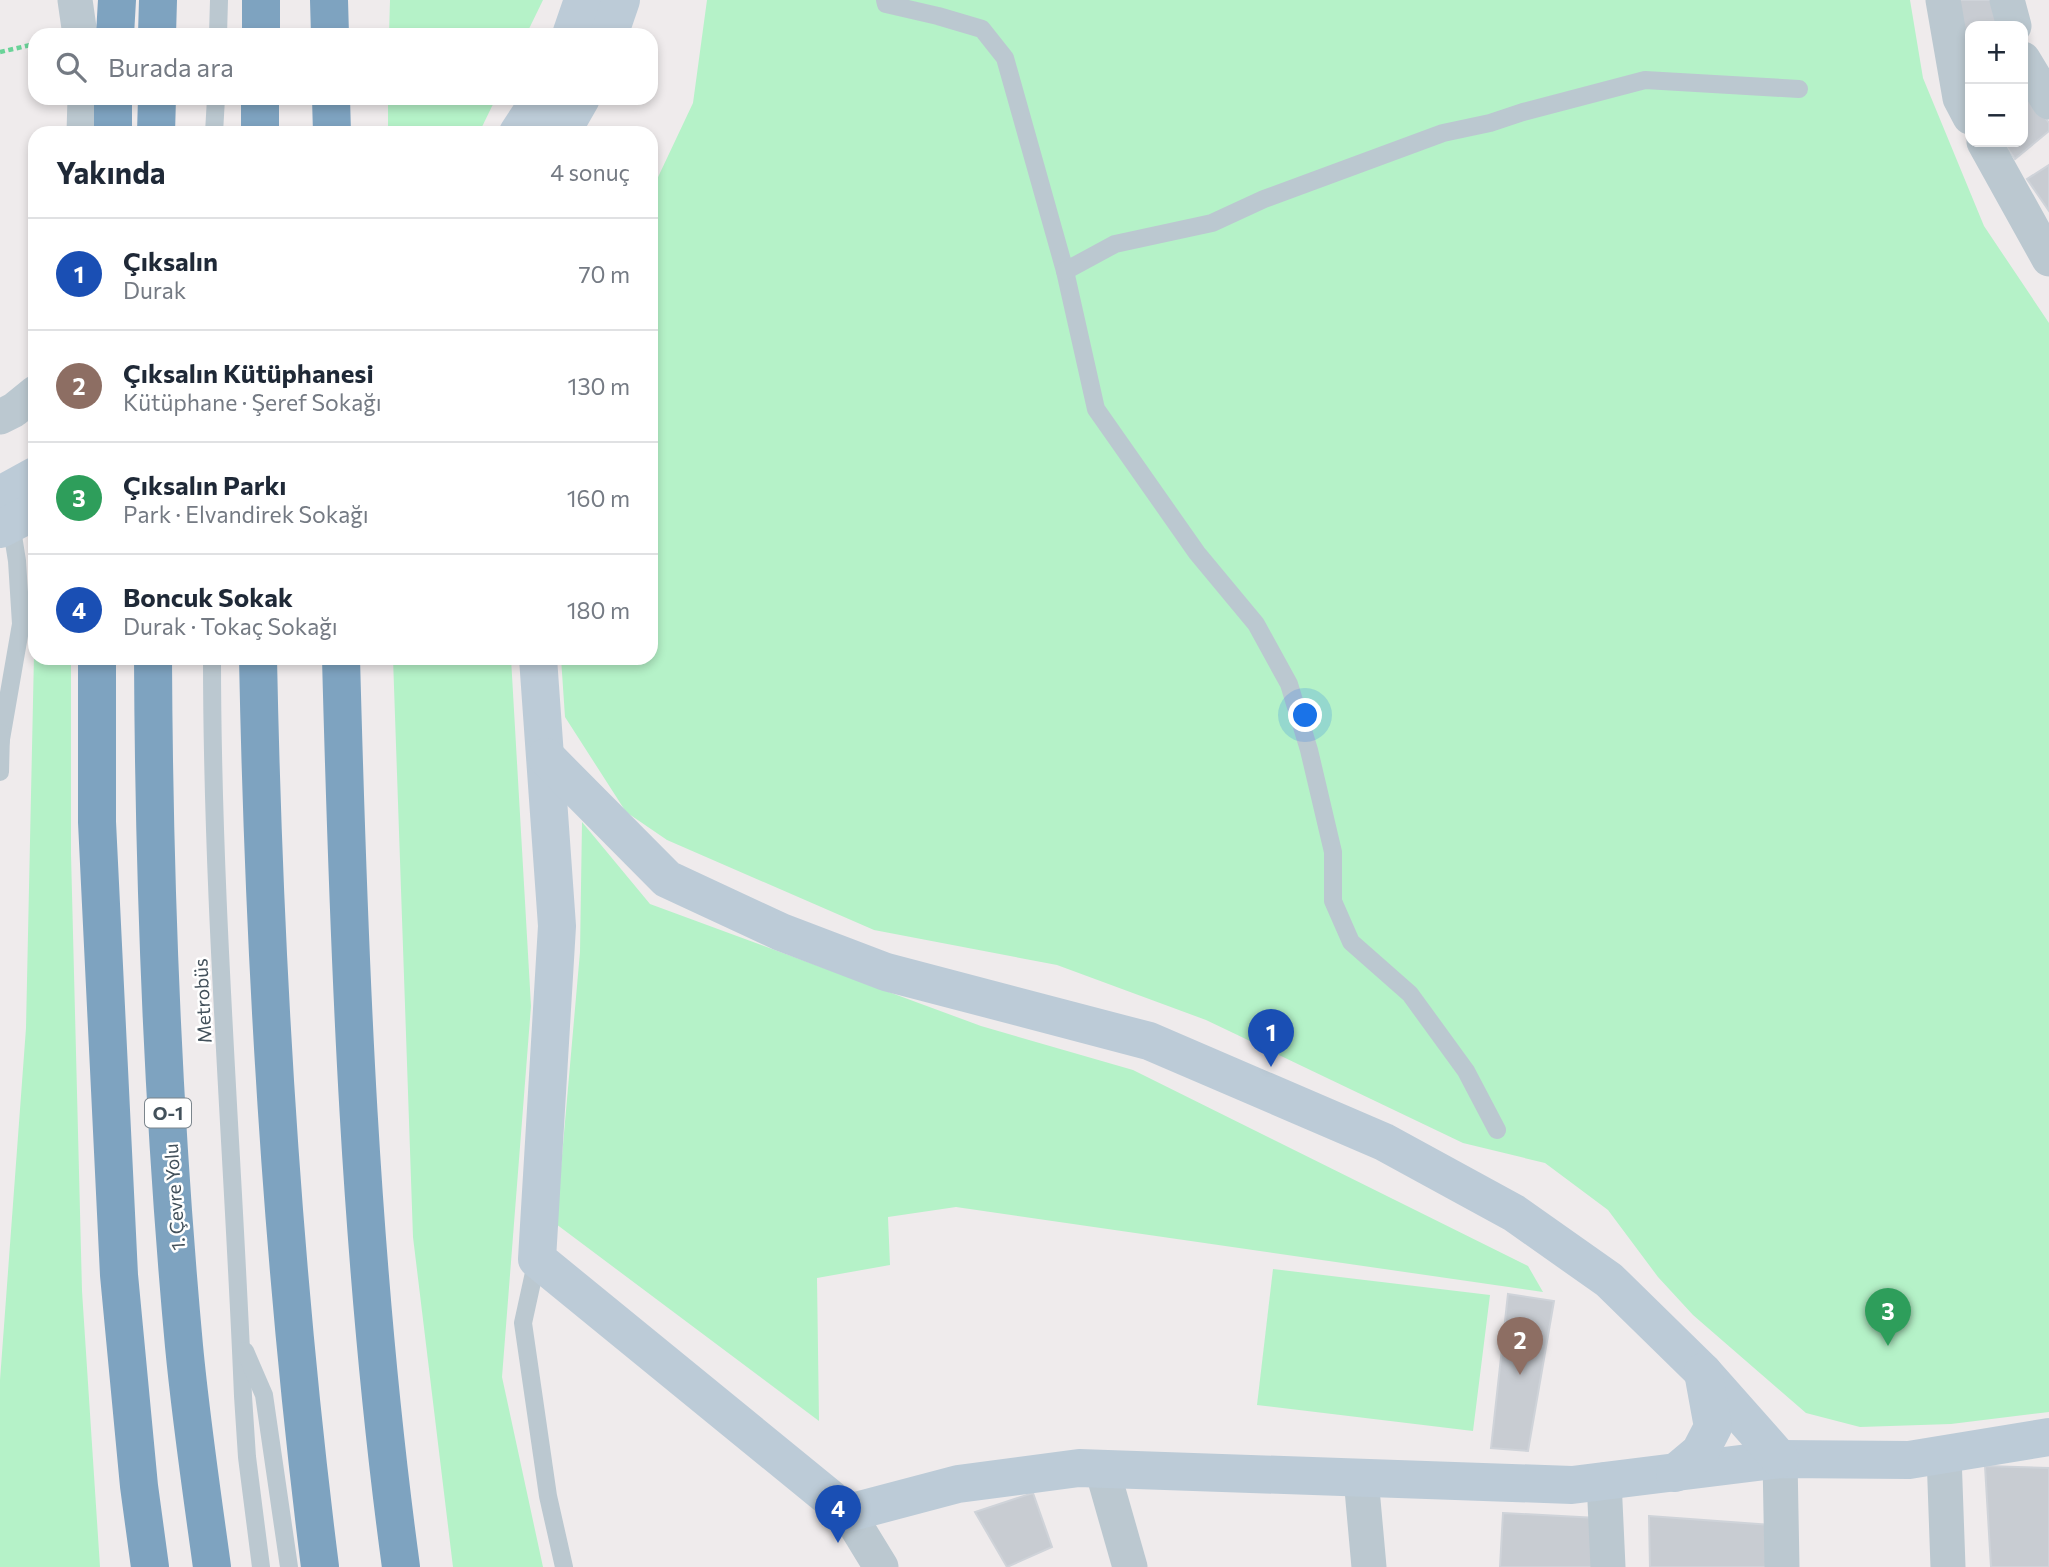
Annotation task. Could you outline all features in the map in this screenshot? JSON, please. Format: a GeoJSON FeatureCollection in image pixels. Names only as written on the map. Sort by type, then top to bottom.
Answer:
{"type":"FeatureCollection","features":[{"type":"Feature","properties":{"kind":"highway"},"geometry":{"type":"LineString","coordinates":[[115,28],[117,0]]}},
{"type":"Feature","properties":{"kind":"highway"},"geometry":{"type":"LineString","coordinates":[[158,0],[158,28]]}},
{"type":"Feature","properties":{"kind":"highway"},"geometry":{"type":"LineString","coordinates":[[261,0],[261,28]]}},
{"type":"Feature","properties":{"kind":"highway"},"geometry":{"type":"LineString","coordinates":[[329,0],[330,28]]}},
{"type":"Feature","properties":{"kind":"highway"},"geometry":{"type":"LineString","coordinates":[[113,105],[113,126]]}},
{"type":"Feature","properties":{"kind":"highway"},"geometry":{"type":"LineString","coordinates":[[156,126],[157,105]]}},
{"type":"Feature","properties":{"kind":"highway"},"geometry":{"type":"LineString","coordinates":[[260,105],[260,126]]}},
{"type":"Feature","properties":{"kind":"highway"},"geometry":{"type":"LineString","coordinates":[[331,105],[332,126]]}},
{"type":"Feature","properties":{"kind":"highway"},"geometry":{"type":"LineString","coordinates":[[97,665],[97,822],[119,1275],[139,1486],[150,1567]]}},
{"type":"Feature","properties":{"kind":"highway","name":"1. Çevre Yolu"},"geometry":{"type":"LineString","coordinates":[[153,665],[154,835],[164,1058],[184,1346],[212,1567]]}},
{"type":"Feature","properties":{"kind":"highway"},"geometry":{"type":"LineString","coordinates":[[258,665],[261,828],[285,1234],[320,1567]]}},
{"type":"Feature","properties":{"kind":"highway"},"geometry":{"type":"LineString","coordinates":[[341,665],[357,1084],[373,1328],[401,1567]]}},
{"type":"Feature","properties":{"kind":"street"},"geometry":{"type":"LineString","coordinates":[[75,0],[79,28]]}},
{"type":"Feature","properties":{"kind":"street"},"geometry":{"type":"LineString","coordinates":[[573,28],[583,0]]}},
{"type":"Feature","properties":{"kind":"street"},"geometry":{"type":"LineString","coordinates":[[611,28],[621,0]]}},
{"type":"Feature","properties":{"kind":"street"},"geometry":{"type":"LineString","coordinates":[[1943,0],[1960,98],[1965,108]]}},
{"type":"Feature","properties":{"kind":"street"},"geometry":{"type":"LineString","coordinates":[[2007,0],[2013,21]]}},
{"type":"Feature","properties":{"kind":"street"},"geometry":{"type":"LineString","coordinates":[[2028,67],[2049,102]]}},
{"type":"Feature","properties":{"kind":"street"},"geometry":{"type":"LineString","coordinates":[[84,126],[85,105]]}},
{"type":"Feature","properties":{"kind":"street"},"geometry":{"type":"LineString","coordinates":[[523,126],[537,105]]}},
{"type":"Feature","properties":{"kind":"street"},"geometry":{"type":"LineString","coordinates":[[565,126],[578,105]]}},
{"type":"Feature","properties":{"kind":"street"},"geometry":{"type":"LineString","coordinates":[[580,126],[581,105]]}},
{"type":"Feature","properties":{"kind":"street"},"geometry":{"type":"LineString","coordinates":[[1987,147],[2049,260]]}},
{"type":"Feature","properties":{"kind":"street"},"geometry":{"type":"LineString","coordinates":[[0,417],[28,398]]}},
{"type":"Feature","properties":{"kind":"street"},"geometry":{"type":"LineString","coordinates":[[9,514],[28,486]]}},
{"type":"Feature","properties":{"kind":"street"},"geometry":{"type":"LineString","coordinates":[[539,665],[557,926],[537,1259],[848,1513],[881,1567]]}},
{"type":"Feature","properties":{"kind":"street"},"geometry":{"type":"LineString","coordinates":[[546,757],[667,879],[781,932],[886,972],[1149,1041],[1384,1142],[1514,1213],[1609,1280],[1703,1372],[1780,1459],[1782,1567]]}},
{"type":"Feature","properties":{"kind":"street"},"geometry":{"type":"LineString","coordinates":[[552,841],[575,817],[605,816]]}},
{"type":"Feature","properties":{"kind":"street"},"geometry":{"type":"LineString","coordinates":[[1675,1473],[1700,1452],[1713,1427],[1703,1372]]}},
{"type":"Feature","properties":{"kind":"street"},"geometry":{"type":"LineString","coordinates":[[848,1513],[958,1484],[1079,1468],[1572,1485],[1780,1459],[1909,1460],[2049,1437]]}},
{"type":"Feature","properties":{"kind":"street"},"geometry":{"type":"LineString","coordinates":[[1944,1455],[1948,1567]]}},
{"type":"Feature","properties":{"kind":"street"},"geometry":{"type":"LineString","coordinates":[[1102,1469],[1130,1567]]}},
{"type":"Feature","properties":{"kind":"street"},"geometry":{"type":"LineString","coordinates":[[1361,1478],[1369,1567]]}},
{"type":"Feature","properties":{"kind":"street"},"geometry":{"type":"LineString","coordinates":[[1604,1480],[1608,1567]]}},
{"type":"Feature","properties":{"kind":"street"},"geometry":{"type":"LineString","coordinates":[[848,1513],[862,1567]]}},
{"type":"Feature","properties":{"kind":"lane"},"geometry":{"type":"LineString","coordinates":[[218,28],[219,0]]}},
{"type":"Feature","properties":{"kind":"lane"},"geometry":{"type":"LineString","coordinates":[[885,0],[886,4],[982,29],[1005,58],[1065,271],[1096,409],[1197,553],[1256,624],[1289,684],[1309,750],[1333,852],[1333,901],[1352,942],[1410,993],[1466,1071],[1497,1130]]}},
{"type":"Feature","properties":{"kind":"lane"},"geometry":{"type":"LineString","coordinates":[[1065,271],[1115,244],[1212,223],[1264,200],[1443,133],[1490,123],[1645,80],[1799,89]]}},
{"type":"Feature","properties":{"kind":"lane"},"geometry":{"type":"LineString","coordinates":[[214,126],[216,105]]}},
{"type":"Feature","properties":{"kind":"lane"},"geometry":{"type":"LineString","coordinates":[[0,744],[21,624],[17,561],[9,514]]}},
{"type":"Feature","properties":{"kind":"lane","name":"Metrobüs"},"geometry":{"type":"LineString","coordinates":[[212,665],[212,744],[220,946],[247,1457],[261,1567]]}},
{"type":"Feature","properties":{"kind":"lane"},"geometry":{"type":"LineString","coordinates":[[0,715],[0,772]]}},
{"type":"Feature","properties":{"kind":"lane"},"geometry":{"type":"LineString","coordinates":[[537,1259],[523,1323],[548,1496],[564,1567]]}},
{"type":"Feature","properties":{"kind":"lane","name":"Metrobüs"},"geometry":{"type":"LineString","coordinates":[[241,1342],[264,1395],[289,1567]]}},
{"type":"Feature","properties":{"kind":"path"},"geometry":{"type":"LineString","coordinates":[[0,52],[28,46]]}},
{"type":"Feature","properties":{"kind":"green space"},"geometry":{"type":"Polygon","coordinates":[[[390,0],[543,0],[529,28],[389,28],[390,0]]]}},
{"type":"Feature","properties":{"kind":"green space"},"geometry":{"type":"Polygon","coordinates":[[[707,0],[1910,0],[1923,78],[1984,226],[2049,323],[2049,1412],[1951,1424],[1860,1427],[1806,1413],[1693,1315],[1658,1277],[1608,1210],[1545,1163],[1463,1143],[1206,1020],[1057,965],[874,930],[667,840],[626,812],[565,717],[561,665],[658,665],[658,177],[693,103],[707,0]]]}},
{"type":"Feature","properties":{"kind":"green space"},"geometry":{"type":"Polygon","coordinates":[[[388,105],[493,105],[482,126],[388,126],[388,105]]]}},
{"type":"Feature","properties":{"kind":"green space"},"geometry":{"type":"Polygon","coordinates":[[[34,665],[71,665],[71,854],[82,1291],[100,1567],[0,1567],[0,1380],[26,1028],[34,665]]]}},
{"type":"Feature","properties":{"kind":"green space"},"geometry":{"type":"Polygon","coordinates":[[[393,665],[511,665],[531,1006],[502,1377],[543,1567],[453,1567],[413,1237],[393,665]]]}},
{"type":"Feature","properties":{"kind":"green space"},"geometry":{"type":"Polygon","coordinates":[[[582,822],[650,904],[981,1026],[1133,1070],[1528,1266],[1543,1292],[956,1207],[888,1217],[890,1265],[817,1278],[819,1421],[556,1224],[580,952],[582,822]]]}},
{"type":"Feature","properties":{"kind":"green space"},"geometry":{"type":"Polygon","coordinates":[[[1273,1269],[1490,1295],[1473,1431],[1257,1405],[1273,1269]]]}},
{"type":"Feature","properties":{"kind":"building"},"geometry":{"type":"Polygon","coordinates":[[[1957,0],[1992,0],[1996,21],[1965,21],[1965,54],[1957,0]]]}},
{"type":"Feature","properties":{"kind":"building"},"geometry":{"type":"Polygon","coordinates":[[[2028,94],[2049,123],[2049,131],[2015,159],[2007,147],[2028,147],[2028,94]]]}},
{"type":"Feature","properties":{"kind":"building"},"geometry":{"type":"Polygon","coordinates":[[[2049,165],[2049,211],[2027,179],[2049,165]]]}},
{"type":"Feature","properties":{"kind":"building"},"geometry":{"type":"Polygon","coordinates":[[[1508,1294],[1554,1301],[1528,1451],[1491,1448],[1508,1294]]]}},
{"type":"Feature","properties":{"kind":"building"},"geometry":{"type":"Polygon","coordinates":[[[1985,1466],[2049,1468],[2049,1567],[1991,1567],[1985,1466]]]}},
{"type":"Feature","properties":{"kind":"building"},"geometry":{"type":"Polygon","coordinates":[[[1033,1493],[1052,1547],[1007,1567],[975,1512],[1033,1493]]]}},
{"type":"Feature","properties":{"kind":"building"},"geometry":{"type":"Polygon","coordinates":[[[1503,1513],[1597,1518],[1594,1567],[1500,1567],[1503,1513]]]}},
{"type":"Feature","properties":{"kind":"building"},"geometry":{"type":"Polygon","coordinates":[[[1649,1516],[1771,1525],[1772,1567],[1650,1567],[1649,1516]]]}},
{"type":"Feature","properties":{"kind":"place","name":"Çıksalın"},"geometry":{"type":"Point","coordinates":[1271,1067]}},
{"type":"Feature","properties":{"kind":"place","name":"Çıksalın Parkı"},"geometry":{"type":"Point","coordinates":[1888,1346]}},
{"type":"Feature","properties":{"kind":"place","name":"Çıksalın Kütüphanesi"},"geometry":{"type":"Point","coordinates":[1520,1375]}},
{"type":"Feature","properties":{"kind":"place","name":"Boncuk Sokak"},"geometry":{"type":"Point","coordinates":[838,1543]}}]}
